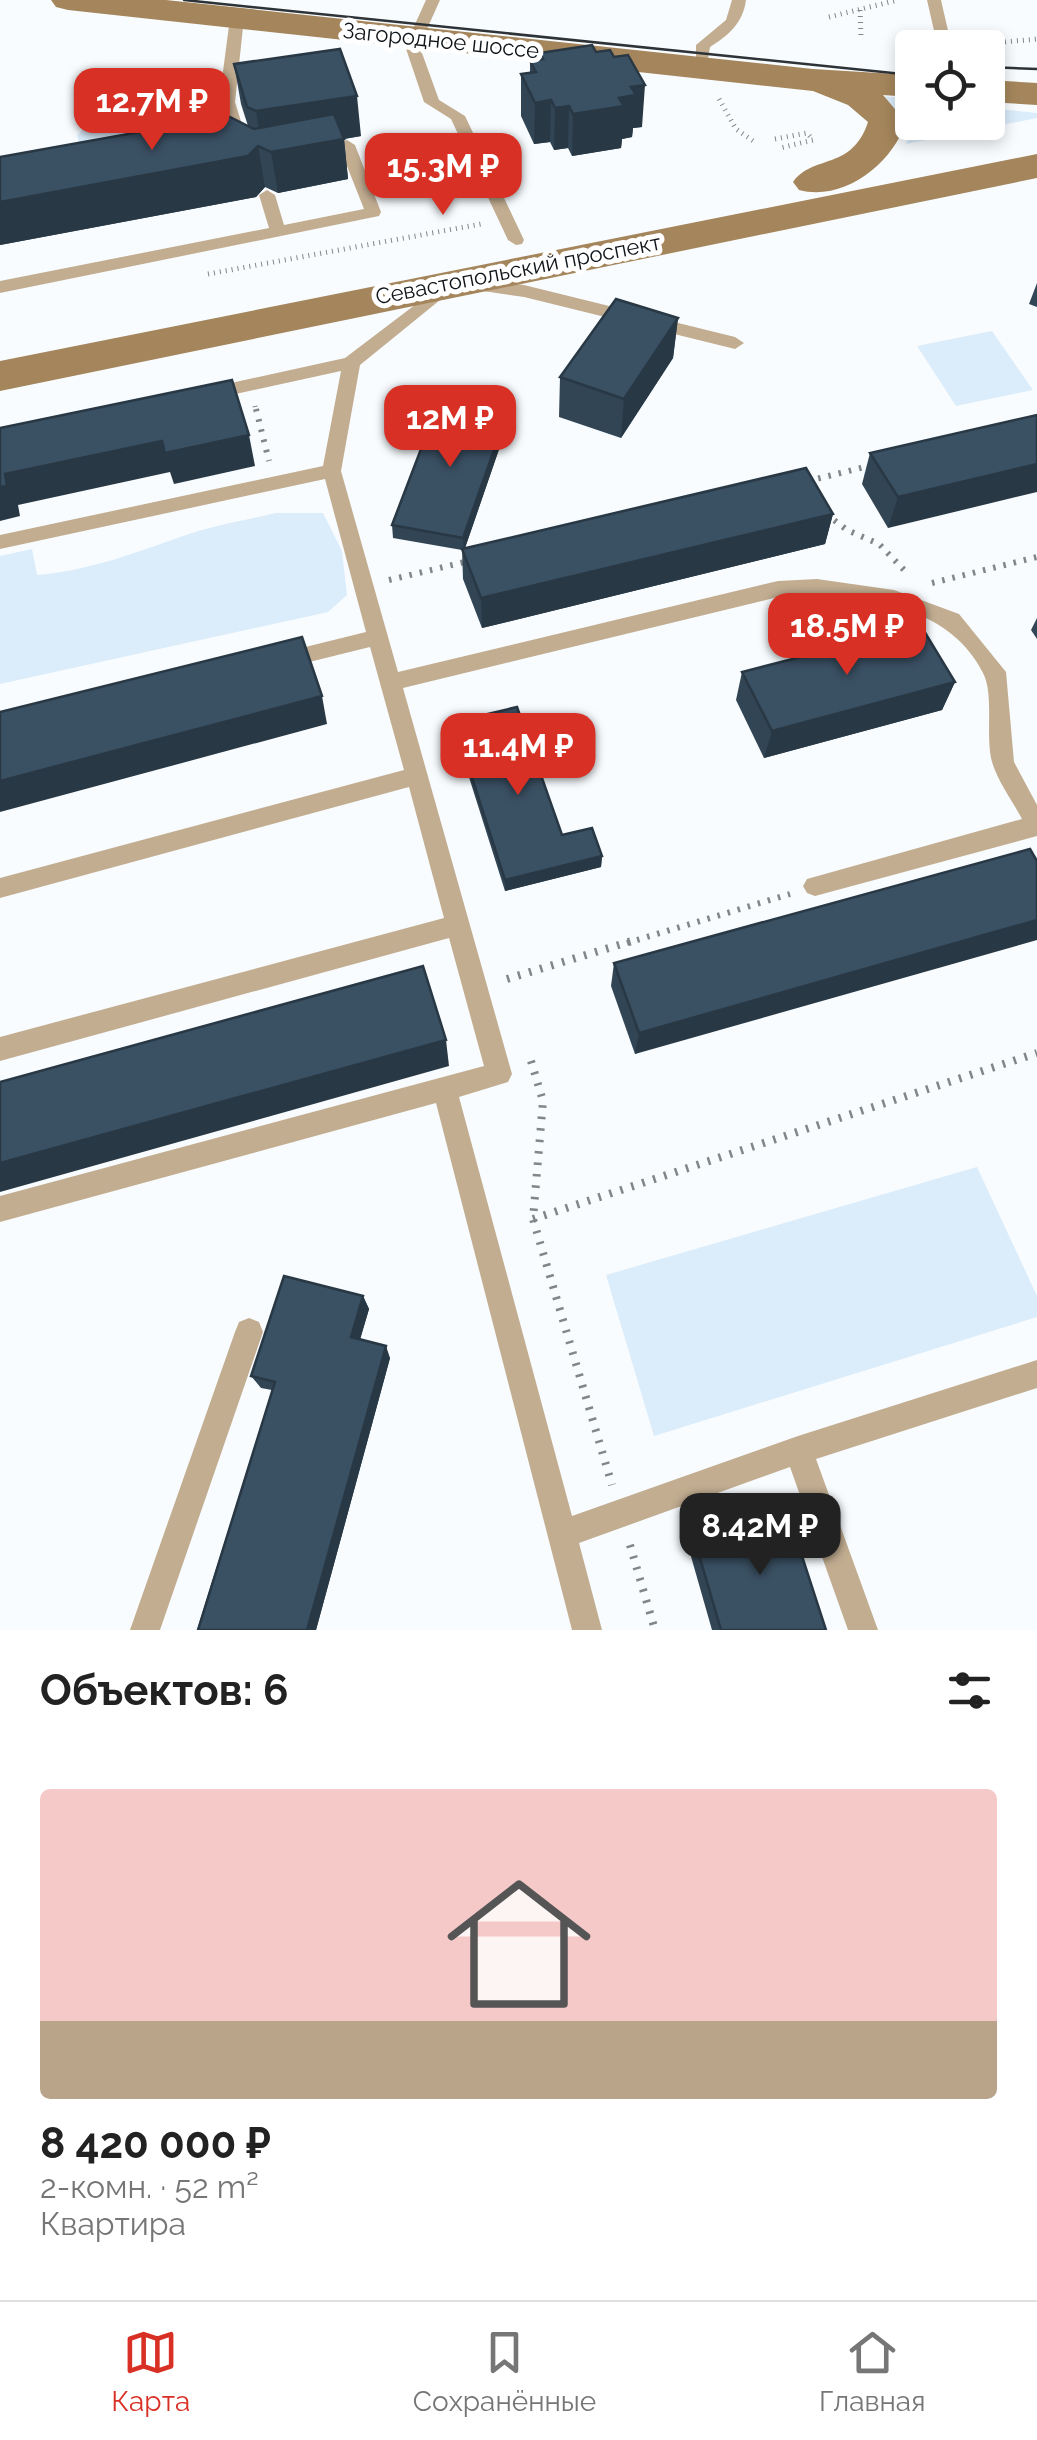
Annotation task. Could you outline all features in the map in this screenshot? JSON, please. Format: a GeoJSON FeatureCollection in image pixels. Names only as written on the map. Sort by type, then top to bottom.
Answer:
{"type":"FeatureCollection","features":[{"type":"Feature","properties":{"kind":"main road","name":"Загородное шоссе"},"geometry":{"type":"LineString","coordinates":[[68,0],[813,80],[895,85]]}},
{"type":"Feature","properties":{"kind":"main road","name":"Загородное шоссе"},"geometry":{"type":"LineString","coordinates":[[812,182],[844,172],[870,157],[882,143],[887,122],[876,106],[861,95],[813,80]]}},
{"type":"Feature","properties":{"kind":"main road"},"geometry":{"type":"LineString","coordinates":[[1005,92],[1037,94]]}},
{"type":"Feature","properties":{"kind":"main road","name":"Севастопольский проспект"},"geometry":{"type":"LineString","coordinates":[[0,342],[511,230],[812,182],[1037,137]]}},
{"type":"Feature","properties":{"kind":"main road","name":"Севастопольский проспект"},"geometry":{"type":"LineString","coordinates":[[0,376],[453,281],[1037,166]]}},
{"type":"Feature","properties":{"kind":"lane"},"geometry":{"type":"LineString","coordinates":[[433,0],[412,37],[432,102],[457,116],[511,230]]}},
{"type":"Feature","properties":{"kind":"lane"},"geometry":{"type":"LineString","coordinates":[[701,68],[703,45],[728,30],[738,13],[738,0]]}},
{"type":"Feature","properties":{"kind":"lane"},"geometry":{"type":"LineString","coordinates":[[934,0],[941,30]]}},
{"type":"Feature","properties":{"kind":"lane"},"geometry":{"type":"LineString","coordinates":[[237,18],[227,102],[242,152],[251,156]]}},
{"type":"Feature","properties":{"kind":"lane"},"geometry":{"type":"LineString","coordinates":[[230,93],[249,91]]}},
{"type":"Feature","properties":{"kind":"lane"},"geometry":{"type":"LineString","coordinates":[[0,288],[373,212],[347,145],[295,155]]}},
{"type":"Feature","properties":{"kind":"lane"},"geometry":{"type":"LineString","coordinates":[[267,195],[278,232]]}},
{"type":"Feature","properties":{"kind":"lane"},"geometry":{"type":"LineString","coordinates":[[192,398],[351,363],[453,281],[524,292],[734,343]]}},
{"type":"Feature","properties":{"kind":"lane"},"geometry":{"type":"LineString","coordinates":[[0,1209],[499,1074],[332,471],[351,363]]}},
{"type":"Feature","properties":{"kind":"lane"},"geometry":{"type":"LineString","coordinates":[[0,542],[332,471]]}},
{"type":"Feature","properties":{"kind":"lane"},"geometry":{"type":"LineString","coordinates":[[392,682],[778,590],[817,587],[894,598],[952,620],[995,672],[1003,762],[1037,826],[815,886]]}},
{"type":"Feature","properties":{"kind":"lane"},"geometry":{"type":"LineString","coordinates":[[266,664],[380,637]]}},
{"type":"Feature","properties":{"kind":"lane"},"geometry":{"type":"LineString","coordinates":[[0,888],[417,776]]}},
{"type":"Feature","properties":{"kind":"lane"},"geometry":{"type":"LineString","coordinates":[[0,1050],[458,926]]}},
{"type":"Feature","properties":{"kind":"lane"},"geometry":{"type":"LineString","coordinates":[[445,1091],[587,1630]]}},
{"type":"Feature","properties":{"kind":"lane"},"geometry":{"type":"LineString","coordinates":[[146,1630],[248,1332]]}},
{"type":"Feature","properties":{"kind":"lane"},"geometry":{"type":"LineString","coordinates":[[560,1535],[798,1450],[1037,1374]]}},
{"type":"Feature","properties":{"kind":"lane"},"geometry":{"type":"LineString","coordinates":[[798,1450],[863,1630]]}},
{"type":"Feature","properties":{"kind":"path"},"geometry":{"type":"LineString","coordinates":[[828,18],[898,0]]}},
{"type":"Feature","properties":{"kind":"path"},"geometry":{"type":"LineString","coordinates":[[860,10],[861,39]]}},
{"type":"Feature","properties":{"kind":"path"},"geometry":{"type":"LineString","coordinates":[[1005,41],[1037,39]]}},
{"type":"Feature","properties":{"kind":"path"},"geometry":{"type":"LineString","coordinates":[[736,129],[756,143]]}},
{"type":"Feature","properties":{"kind":"path"},"geometry":{"type":"LineString","coordinates":[[776,139],[806,133],[813,140],[780,148]]}},
{"type":"Feature","properties":{"kind":"path"},"geometry":{"type":"LineString","coordinates":[[191,277],[511,230]]}},
{"type":"Feature","properties":{"kind":"path"},"geometry":{"type":"LineString","coordinates":[[250,385],[275,483]]}},
{"type":"Feature","properties":{"kind":"path"},"geometry":{"type":"LineString","coordinates":[[808,494],[802,482],[879,464]]}},
{"type":"Feature","properties":{"kind":"path"},"geometry":{"type":"LineString","coordinates":[[814,505],[846,530],[879,544],[917,586],[1037,558]]}},
{"type":"Feature","properties":{"kind":"path"},"geometry":{"type":"LineString","coordinates":[[365,586],[479,558]]}},
{"type":"Feature","properties":{"kind":"path"},"geometry":{"type":"LineString","coordinates":[[507,979],[815,886]]}},
{"type":"Feature","properties":{"kind":"path"},"geometry":{"type":"LineString","coordinates":[[502,960],[512,996]]}},
{"type":"Feature","properties":{"kind":"path"},"geometry":{"type":"LineString","coordinates":[[528,1048],[543,1100],[533,1219],[654,1630]]}},
{"type":"Feature","properties":{"kind":"path"},"geometry":{"type":"LineString","coordinates":[[533,1219],[1037,1052]]}},
{"type":"Feature","properties":{"kind":"shaded area"},"geometry":{"type":"Polygon","coordinates":[[[880,96],[895,97],[895,114],[880,96]]]}},
{"type":"Feature","properties":{"kind":"shaded area"},"geometry":{"type":"Polygon","coordinates":[[[149,108],[174,119],[181,140],[83,156],[77,135],[99,117],[149,108]]]}},
{"type":"Feature","properties":{"kind":"shaded area"},"geometry":{"type":"Polygon","coordinates":[[[1005,110],[1037,113],[1037,118],[1005,124],[1005,110]]]}},
{"type":"Feature","properties":{"kind":"shaded area"},"geometry":{"type":"Polygon","coordinates":[[[992,331],[1033,390],[956,406],[917,346],[992,331]]]}},
{"type":"Feature","properties":{"kind":"shaded area"},"geometry":{"type":"Polygon","coordinates":[[[276,513],[323,513],[342,551],[347,595],[328,612],[0,684],[0,556],[32,549],[37,575],[56,573],[113,560],[208,528],[276,513]]]}},
{"type":"Feature","properties":{"kind":"shaded area"},"geometry":{"type":"Polygon","coordinates":[[[977,1167],[1037,1296],[1037,1317],[654,1436],[606,1275],[977,1167]]]}},
{"type":"Feature","properties":{"kind":"building"},"geometry":{"type":"Polygon","coordinates":[[[592,45],[596,52],[610,50],[614,57],[628,55],[645,85],[631,87],[636,95],[619,98],[624,106],[573,114],[569,106],[555,108],[551,100],[535,103],[521,74],[536,72],[530,61],[543,59],[540,53],[592,45]]]}},
{"type":"Feature","properties":{"kind":"building"},"geometry":{"type":"Polygon","coordinates":[[[340,49],[357,96],[256,111],[247,107],[234,64],[340,49]]]}},
{"type":"Feature","properties":{"kind":"building"},"geometry":{"type":"Polygon","coordinates":[[[334,114],[344,139],[271,152],[258,146],[248,156],[0,202],[0,157],[228,116],[254,129],[334,114]]]}},
{"type":"Feature","properties":{"kind":"building"},"geometry":{"type":"Polygon","coordinates":[[[616,299],[678,318],[624,399],[560,377],[616,299]]]}},
{"type":"Feature","properties":{"kind":"building"},"geometry":{"type":"Polygon","coordinates":[[[232,380],[249,435],[165,453],[162,441],[5,474],[7,486],[0,487],[0,428],[232,380]]]}},
{"type":"Feature","properties":{"kind":"building"},"geometry":{"type":"Polygon","coordinates":[[[439,402],[507,413],[463,538],[392,525],[439,402]]]}},
{"type":"Feature","properties":{"kind":"building"},"geometry":{"type":"Polygon","coordinates":[[[1037,415],[1037,464],[898,497],[870,453],[1037,415]]]}},
{"type":"Feature","properties":{"kind":"building"},"geometry":{"type":"Polygon","coordinates":[[[806,468],[833,514],[481,598],[462,549],[806,468]]]}},
{"type":"Feature","properties":{"kind":"building"},"geometry":{"type":"Polygon","coordinates":[[[921,626],[955,682],[772,731],[742,672],[921,626]]]}},
{"type":"Feature","properties":{"kind":"building"},"geometry":{"type":"Polygon","coordinates":[[[302,637],[322,696],[0,781],[0,712],[302,637]]]}},
{"type":"Feature","properties":{"kind":"building"},"geometry":{"type":"Polygon","coordinates":[[[517,707],[562,835],[592,828],[602,856],[505,880],[454,722],[517,707]]]}},
{"type":"Feature","properties":{"kind":"building"},"geometry":{"type":"Polygon","coordinates":[[[1030,849],[1037,861],[1037,920],[639,1033],[614,963],[1030,849]]]}},
{"type":"Feature","properties":{"kind":"building"},"geometry":{"type":"Polygon","coordinates":[[[423,966],[446,1040],[0,1163],[0,1082],[423,966]]]}},
{"type":"Feature","properties":{"kind":"building"},"geometry":{"type":"Polygon","coordinates":[[[284,1276],[363,1296],[351,1337],[386,1346],[307,1630],[198,1630],[275,1382],[251,1376],[284,1276]]]}},
{"type":"Feature","properties":{"kind":"building"},"geometry":{"type":"Polygon","coordinates":[[[788,1513],[826,1630],[721,1630],[695,1541],[788,1513]]]}},
{"type":"Feature","properties":{"kind":"tram line"},"geometry":{"type":"LineString","coordinates":[[184,0],[895,73]]}},
{"type":"Feature","properties":{"kind":"tram line"},"geometry":{"type":"LineString","coordinates":[[1005,68],[1037,69]]}}]}
